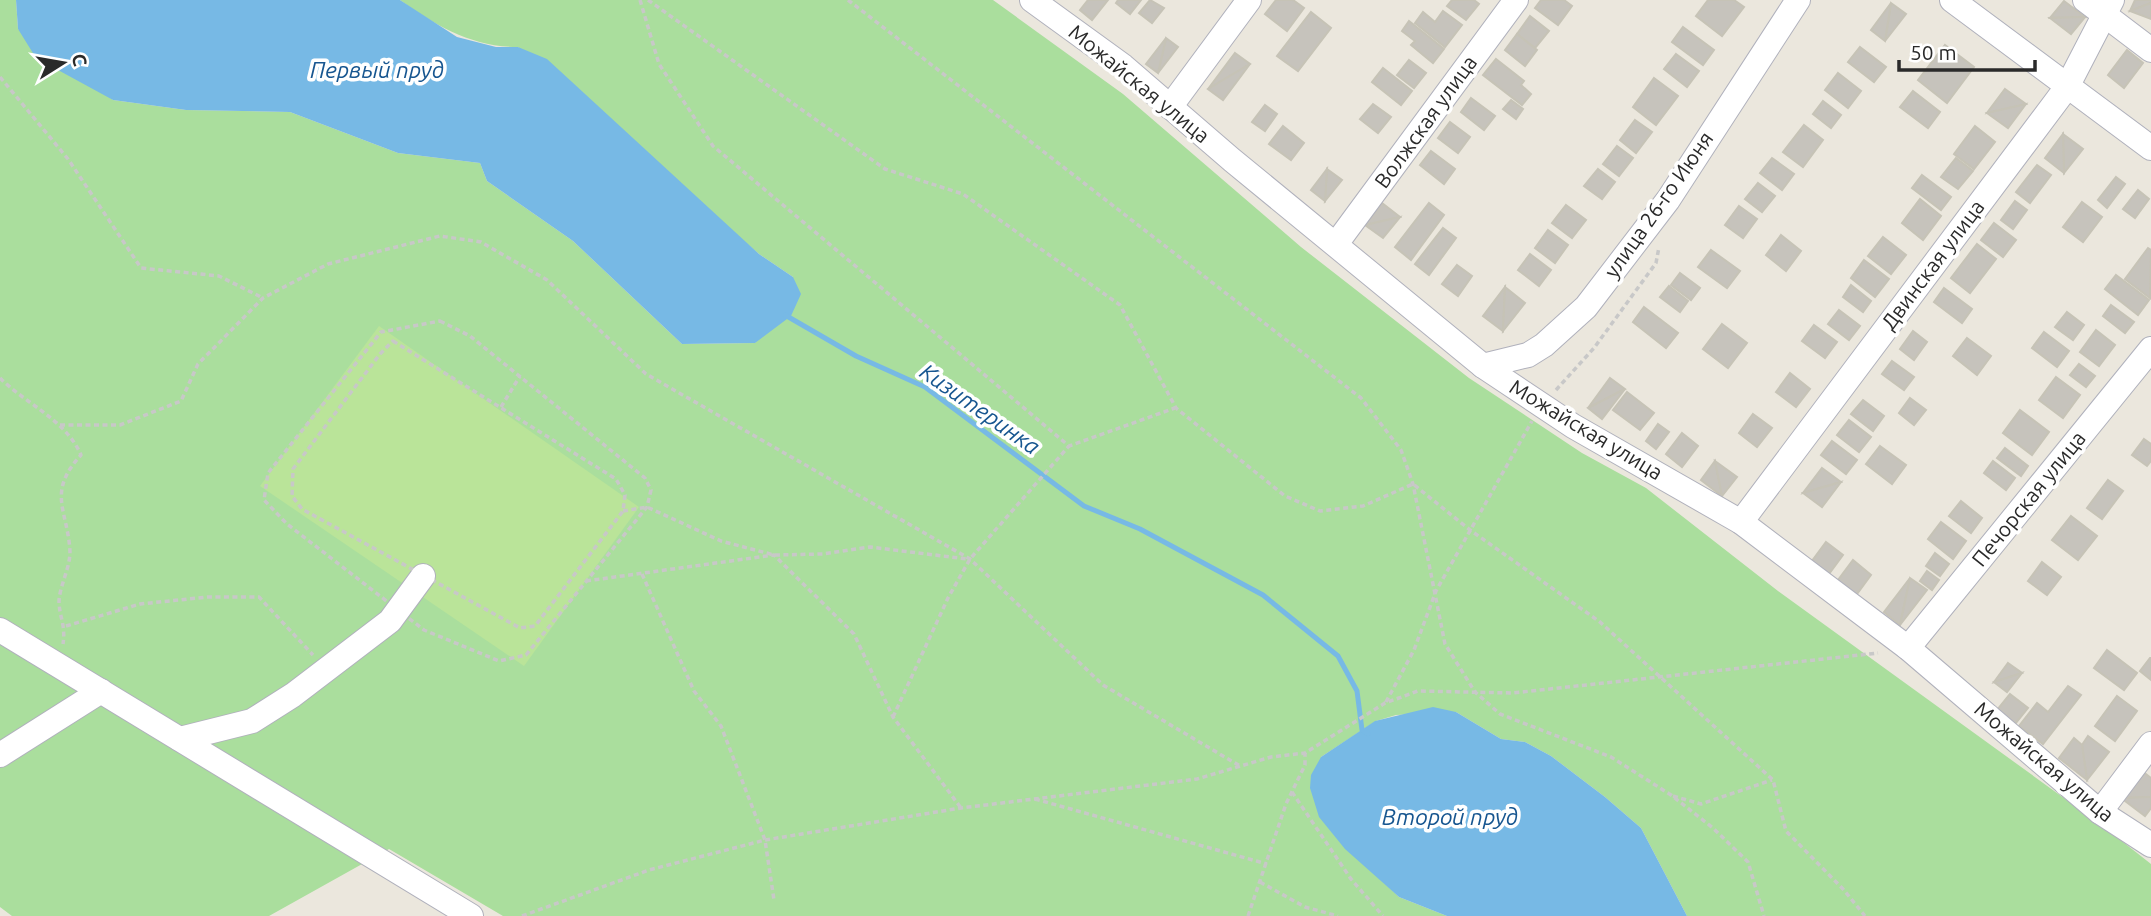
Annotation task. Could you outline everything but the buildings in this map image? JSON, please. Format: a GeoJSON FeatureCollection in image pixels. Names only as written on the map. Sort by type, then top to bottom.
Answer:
{"type":"FeatureCollection","features":[{"type":"Feature","properties":{"kind":"street","name":"Можайская улица"},"geometry":{"type":"LineString","coordinates":[[1032,0],[1123,66],[1483,366],[1541,406],[1741,522],[1908,648],[2101,811],[2151,845]]}},
{"type":"Feature","properties":{"kind":"street"},"geometry":{"type":"LineString","coordinates":[[1170,107],[1249,0]]}},
{"type":"Feature","properties":{"kind":"street","name":"Волжская улица"},"geometry":{"type":"LineString","coordinates":[[1336,244],[1516,0]]}},
{"type":"Feature","properties":{"kind":"street","name":"улица 26-го Июня"},"geometry":{"type":"LineString","coordinates":[[1483,366],[1528,355],[1544,345],[1586,307],[1668,200],[1798,0]]}},
{"type":"Feature","properties":{"kind":"street"},"geometry":{"type":"LineString","coordinates":[[1952,0],[2151,148]]}},
{"type":"Feature","properties":{"kind":"street"},"geometry":{"type":"LineString","coordinates":[[2085,0],[2109,7],[2151,50]]}},
{"type":"Feature","properties":{"kind":"street","name":"Двинская улица"},"geometry":{"type":"LineString","coordinates":[[1741,522],[2067,87],[2109,7]]}},
{"type":"Feature","properties":{"kind":"street","name":"Печорская улица"},"geometry":{"type":"LineString","coordinates":[[1908,648],[2151,349]]}},
{"type":"Feature","properties":{"kind":"street"},"geometry":{"type":"LineString","coordinates":[[180,739],[252,721],[375,635],[400,609],[423,576]]}},
{"type":"Feature","properties":{"kind":"street"},"geometry":{"type":"LineString","coordinates":[[0,630],[471,916]]}},
{"type":"Feature","properties":{"kind":"street"},"geometry":{"type":"LineString","coordinates":[[0,755],[101,691]]}},
{"type":"Feature","properties":{"kind":"street"},"geometry":{"type":"LineString","coordinates":[[2101,811],[2151,744]]}},
{"type":"Feature","properties":{"kind":"path"},"geometry":{"type":"LineString","coordinates":[[640,0],[659,64],[712,146],[1069,446]]}},
{"type":"Feature","properties":{"kind":"path"},"geometry":{"type":"LineString","coordinates":[[648,0],[885,169],[963,194],[1120,305],[1176,408],[1285,496],[1320,511],[1363,506],[1413,484]]}},
{"type":"Feature","properties":{"kind":"path"},"geometry":{"type":"LineString","coordinates":[[848,0],[1361,398],[1401,450],[1413,484],[1445,644],[1475,692],[1500,714],[1611,757],[1671,795],[1713,828],[1748,862],[1764,916]]}},
{"type":"Feature","properties":{"kind":"path"},"geometry":{"type":"LineString","coordinates":[[0,77],[68,159],[141,268],[219,276],[263,298]]}},
{"type":"Feature","properties":{"kind":"path"},"geometry":{"type":"LineString","coordinates":[[60,425],[120,425],[181,401],[198,364],[263,298],[328,264],[440,236],[481,242],[547,280],[646,374],[970,559],[1104,685],[1240,766]]}},
{"type":"Feature","properties":{"kind":"path"},"geometry":{"type":"LineString","coordinates":[[1385,703],[1414,650],[1436,591],[1541,406],[1594,348],[1656,263],[1660,238]]}},
{"type":"Feature","properties":{"kind":"path"},"geometry":{"type":"LineString","coordinates":[[440,321],[470,335],[520,376],[645,478],[651,490],[647,506],[526,655],[499,662],[424,630],[287,524],[264,500],[268,473],[381,332],[403,325],[440,321]]}},
{"type":"Feature","properties":{"kind":"path"},"geometry":{"type":"LineString","coordinates":[[393,341],[616,479],[625,495],[623,510],[535,626],[520,628],[302,509],[292,496],[293,470],[380,354],[393,341]]}},
{"type":"Feature","properties":{"kind":"path"},"geometry":{"type":"LineString","coordinates":[[501,407],[520,376]]}},
{"type":"Feature","properties":{"kind":"path"},"geometry":{"type":"LineString","coordinates":[[0,377],[16,394],[74,437],[81,455],[70,467],[59,497],[70,554],[59,603],[66,626],[56,664]]}},
{"type":"Feature","properties":{"kind":"path"},"geometry":{"type":"LineString","coordinates":[[893,717],[948,598],[970,559],[1069,446],[1176,408]]}},
{"type":"Feature","properties":{"kind":"path"},"geometry":{"type":"LineString","coordinates":[[1413,484],[1470,530],[1600,622],[1773,780],[1786,831],[1865,916]]}},
{"type":"Feature","properties":{"kind":"path"},"geometry":{"type":"LineString","coordinates":[[623,510],[647,506],[721,541],[774,555],[853,634],[893,717],[961,808]]}},
{"type":"Feature","properties":{"kind":"path"},"geometry":{"type":"LineString","coordinates":[[586,581],[774,555],[823,554],[870,547],[970,559]]}},
{"type":"Feature","properties":{"kind":"path"},"geometry":{"type":"LineString","coordinates":[[642,573],[694,691],[721,726],[765,840],[774,900]]}},
{"type":"Feature","properties":{"kind":"path"},"geometry":{"type":"LineString","coordinates":[[66,626],[140,604],[208,597],[259,597],[310,649],[323,671]]}},
{"type":"Feature","properties":{"kind":"path"},"geometry":{"type":"LineString","coordinates":[[523,916],[649,870],[765,840],[961,808],[1197,779],[1271,757],[1305,753],[1385,703],[1418,691],[1513,693],[1797,664],[1908,648]]}},
{"type":"Feature","properties":{"kind":"path"},"geometry":{"type":"LineString","coordinates":[[1248,916],[1292,792],[1305,765],[1305,753]]}},
{"type":"Feature","properties":{"kind":"path"},"geometry":{"type":"LineString","coordinates":[[1671,795],[1701,804],[1773,780]]}},
{"type":"Feature","properties":{"kind":"path"},"geometry":{"type":"LineString","coordinates":[[1292,792],[1351,879],[1383,916]]}},
{"type":"Feature","properties":{"kind":"path"},"geometry":{"type":"LineString","coordinates":[[1033,799],[1267,864]]}},
{"type":"Feature","properties":{"kind":"path"},"geometry":{"type":"LineString","coordinates":[[1260,882],[1305,907],[1338,916]]}},
{"type":"Feature","properties":{"kind":"green space"},"geometry":{"type":"Polygon","coordinates":[[[0,0],[16,0],[18,29],[113,100],[186,110],[290,112],[398,153],[480,163],[487,181],[573,241],[682,344],[755,343],[793,277],[759,254],[518,47],[470,39],[441,26],[400,0],[993,0],[1123,94],[1301,247],[1469,378],[1582,453],[1646,488],[1778,591],[2151,864],[2151,916],[1687,916],[1641,828],[1551,756],[1525,742],[1501,739],[1456,712],[1396,715],[1376,721],[1321,757],[1375,874],[1399,897],[1447,916],[503,916],[389,849],[269,916],[12,916],[0,907],[0,0]]]}},
{"type":"Feature","properties":{"kind":"green space"},"geometry":{"type":"Polygon","coordinates":[[[379,326],[639,507],[524,666],[260,486],[379,326]]]}},
{"type":"Feature","properties":{"kind":"water","name":"Первый пруд"},"geometry":{"type":"Polygon","coordinates":[[[16,0],[400,0],[457,37],[496,47],[518,47],[547,59],[759,254],[793,277],[801,294],[791,316],[755,343],[682,344],[573,241],[487,181],[480,163],[398,153],[290,112],[186,110],[113,100],[36,58],[18,29],[16,0]]]}},
{"type":"Feature","properties":{"kind":"water","name":"Второй пруд"},"geometry":{"type":"Polygon","coordinates":[[[1433,707],[1456,712],[1501,739],[1525,742],[1551,756],[1605,797],[1641,828],[1687,916],[1447,916],[1399,897],[1345,849],[1319,817],[1310,788],[1311,775],[1321,757],[1375,721],[1433,707]]]}},
{"type":"Feature","properties":{"kind":"waterway","name":"Кизитеринка"},"geometry":{"type":"LineString","coordinates":[[785,315],[856,356],[925,387],[1084,506],[1140,529],[1263,595],[1338,656],[1357,691],[1362,730],[1368,734]]}}]}
